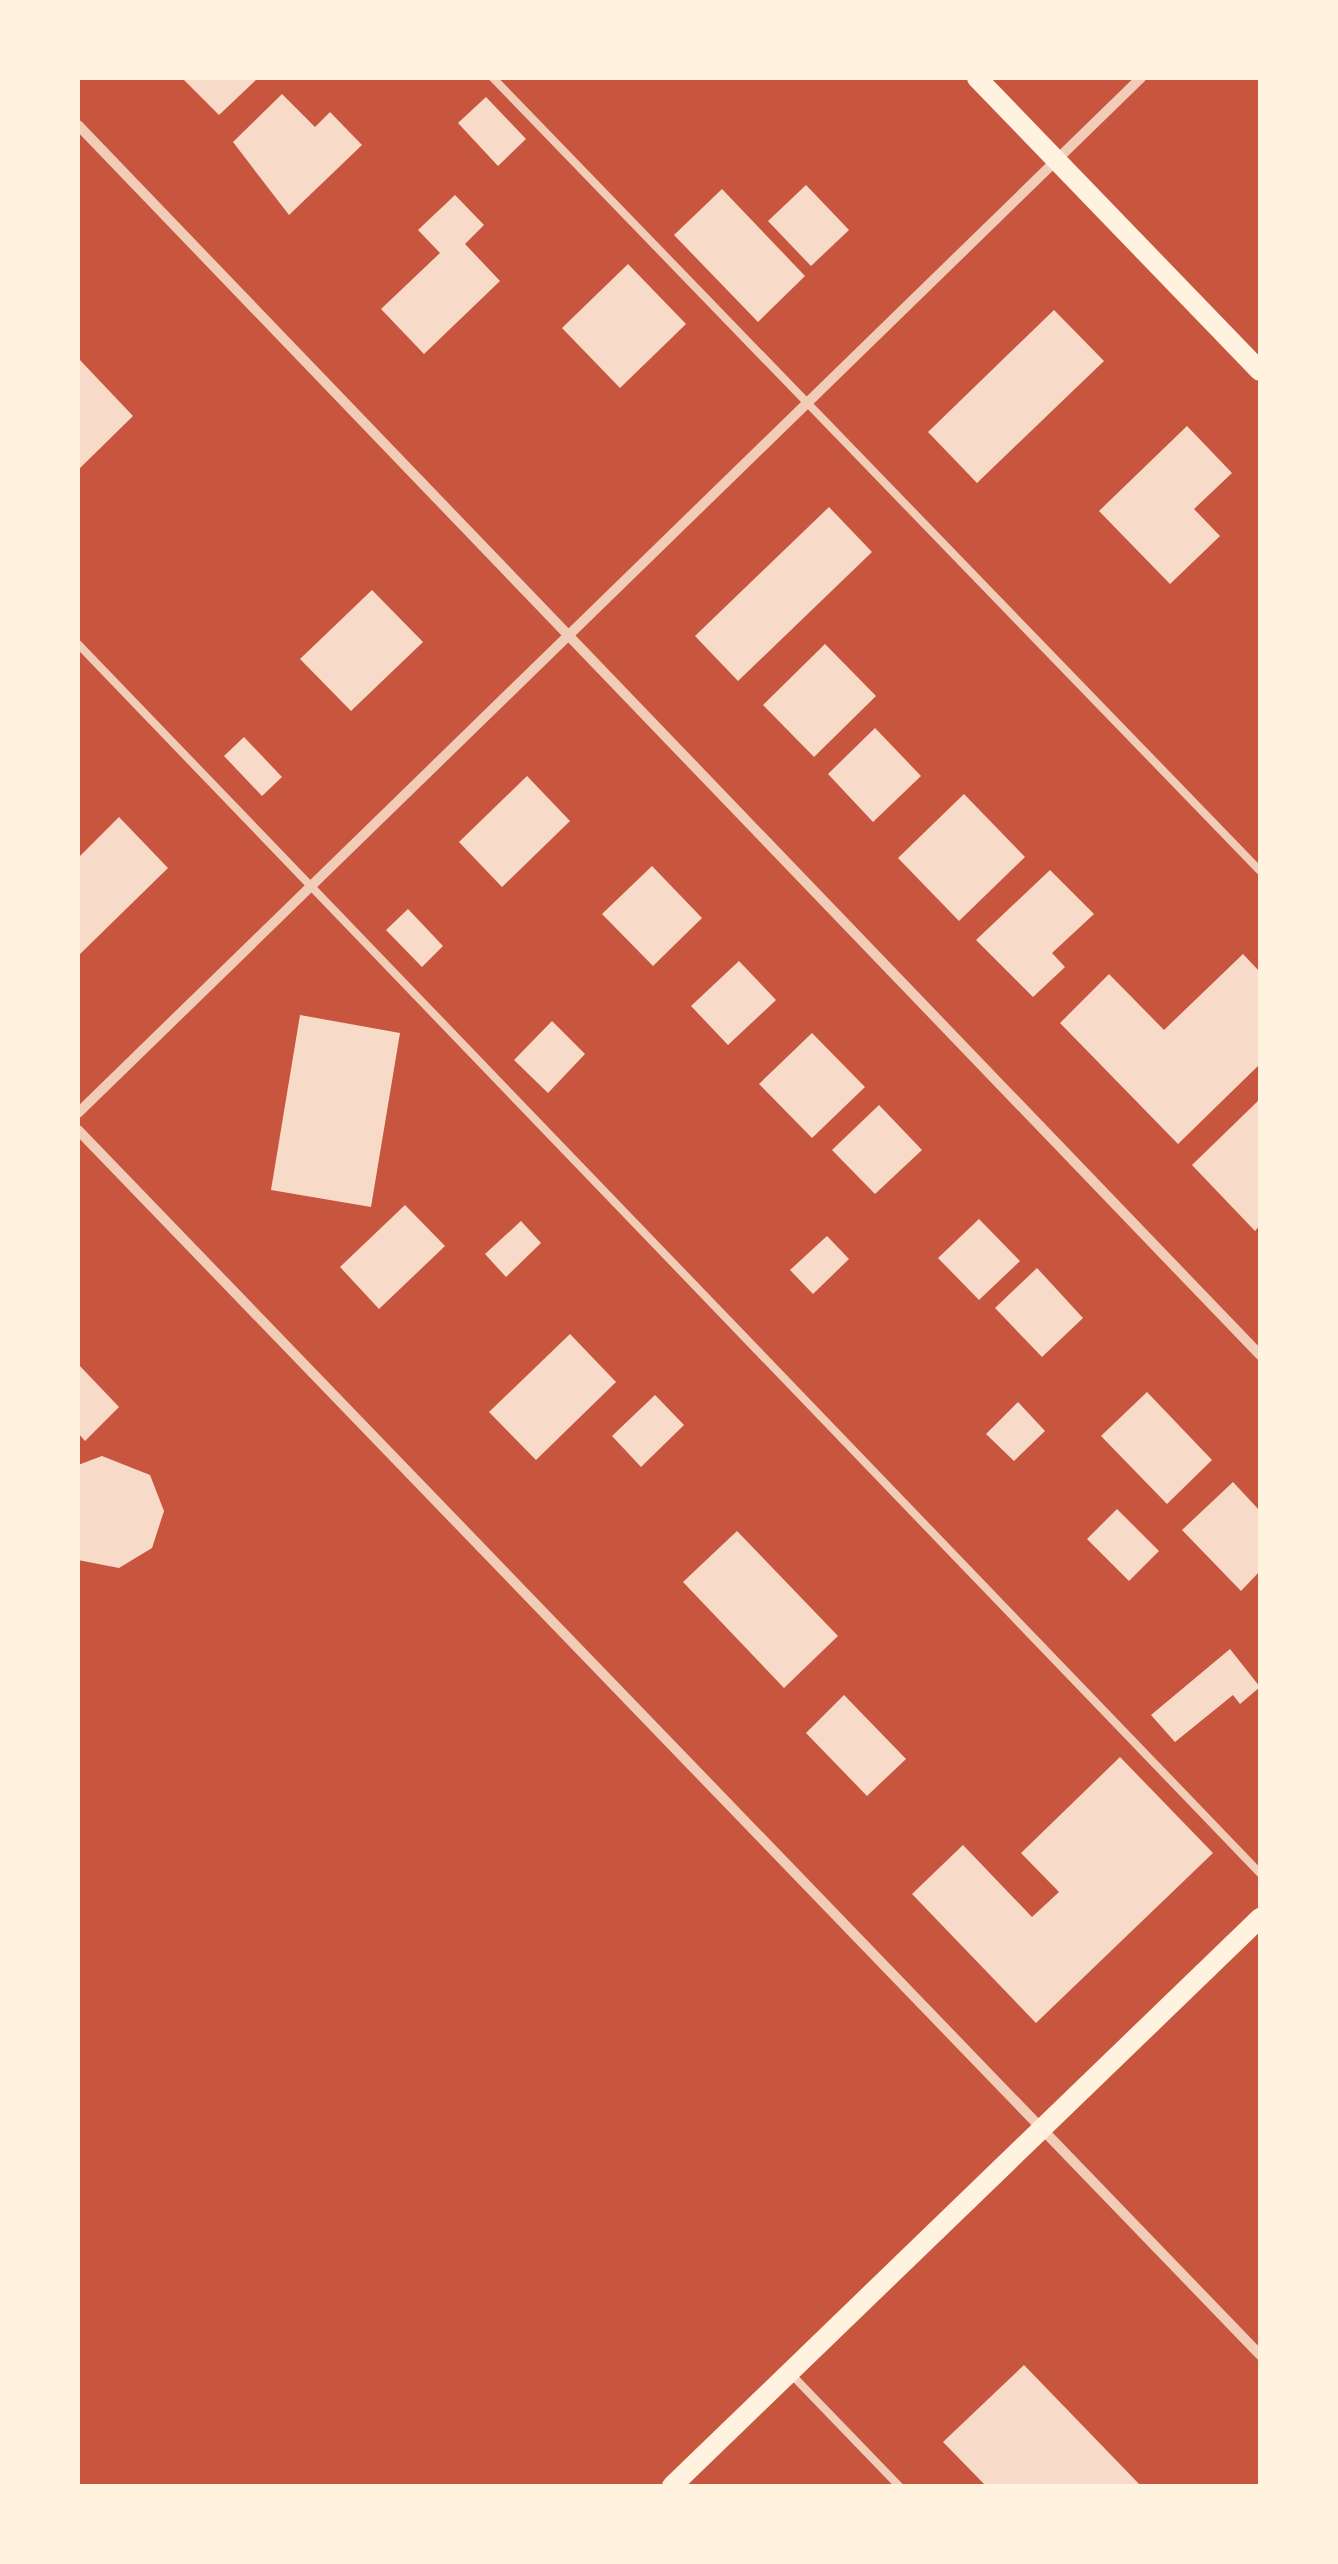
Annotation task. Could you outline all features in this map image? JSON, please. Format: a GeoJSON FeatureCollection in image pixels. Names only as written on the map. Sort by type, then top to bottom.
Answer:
{"type":"FeatureCollection","features":[{"type":"Feature","properties":{"kind":"main road"},"geometry":{"type":"LineString","coordinates":[[977,78],[1260,371]]}},
{"type":"Feature","properties":{"kind":"main road"},"geometry":{"type":"LineString","coordinates":[[672,2486],[1260,1918]]}},
{"type":"Feature","properties":{"kind":"street"},"geometry":{"type":"LineString","coordinates":[[78,1113],[801,400],[1142,78]]}},
{"type":"Feature","properties":{"kind":"street"},"geometry":{"type":"LineString","coordinates":[[78,125],[1260,1355]]}},
{"type":"Feature","properties":{"kind":"street"},"geometry":{"type":"LineString","coordinates":[[78,1130],[1260,2355]]}},
{"type":"Feature","properties":{"kind":"lane"},"geometry":{"type":"LineString","coordinates":[[492,78],[1260,871]]}},
{"type":"Feature","properties":{"kind":"lane"},"geometry":{"type":"LineString","coordinates":[[78,644],[1260,1873]]}},
{"type":"Feature","properties":{"kind":"lane"},"geometry":{"type":"LineString","coordinates":[[790,2373],[899,2486]]}},
{"type":"Feature","properties":{"kind":"building"},"geometry":{"type":"Polygon","coordinates":[[[182,78],[258,78],[219,115],[182,78]]]}},
{"type":"Feature","properties":{"kind":"building"},"geometry":{"type":"Polygon","coordinates":[[[282,94],[315,127],[330,112],[362,145],[289,215],[233,142],[282,94]]]}},
{"type":"Feature","properties":{"kind":"building"},"geometry":{"type":"Polygon","coordinates":[[[486,97],[526,139],[498,166],[458,123],[486,97]]]}},
{"type":"Feature","properties":{"kind":"building"},"geometry":{"type":"Polygon","coordinates":[[[806,185],[849,230],[811,266],[768,221],[806,185]]]}},
{"type":"Feature","properties":{"kind":"building"},"geometry":{"type":"Polygon","coordinates":[[[722,189],[805,276],[758,322],[674,235],[722,189]]]}},
{"type":"Feature","properties":{"kind":"building"},"geometry":{"type":"Polygon","coordinates":[[[455,195],[484,225],[465,244],[500,281],[424,354],[381,309],[440,253],[418,230],[455,195]]]}},
{"type":"Feature","properties":{"kind":"building"},"geometry":{"type":"Polygon","coordinates":[[[628,264],[686,324],[620,388],[562,328],[628,264]]]}},
{"type":"Feature","properties":{"kind":"building"},"geometry":{"type":"Polygon","coordinates":[[[1054,310],[1104,361],[977,483],[928,432],[1054,310]]]}},
{"type":"Feature","properties":{"kind":"building"},"geometry":{"type":"Polygon","coordinates":[[[78,358],[133,416],[78,470],[78,358]]]}},
{"type":"Feature","properties":{"kind":"building"},"geometry":{"type":"Polygon","coordinates":[[[1187,426],[1232,473],[1194,509],[1220,536],[1170,584],[1099,511],[1187,426]]]}},
{"type":"Feature","properties":{"kind":"building"},"geometry":{"type":"Polygon","coordinates":[[[829,507],[872,552],[738,681],[695,636],[829,507]]]}},
{"type":"Feature","properties":{"kind":"building"},"geometry":{"type":"Polygon","coordinates":[[[372,590],[423,642],[351,711],[300,659],[372,590]]]}},
{"type":"Feature","properties":{"kind":"building"},"geometry":{"type":"Polygon","coordinates":[[[825,644],[876,696],[814,757],[763,705],[825,644]]]}},
{"type":"Feature","properties":{"kind":"building"},"geometry":{"type":"Polygon","coordinates":[[[875,728],[921,776],[873,822],[828,774],[875,728]]]}},
{"type":"Feature","properties":{"kind":"building"},"geometry":{"type":"Polygon","coordinates":[[[244,737],[282,777],[262,796],[224,756],[244,737]]]}},
{"type":"Feature","properties":{"kind":"building"},"geometry":{"type":"Polygon","coordinates":[[[527,776],[570,821],[502,887],[459,842],[527,776]]]}},
{"type":"Feature","properties":{"kind":"building"},"geometry":{"type":"Polygon","coordinates":[[[964,794],[1025,857],[959,921],[898,858],[964,794]]]}},
{"type":"Feature","properties":{"kind":"building"},"geometry":{"type":"Polygon","coordinates":[[[119,817],[168,868],[78,956],[78,858],[119,817]]]}},
{"type":"Feature","properties":{"kind":"building"},"geometry":{"type":"Polygon","coordinates":[[[652,866],[702,918],[653,966],[602,914],[652,866]]]}},
{"type":"Feature","properties":{"kind":"building"},"geometry":{"type":"Polygon","coordinates":[[[1050,870],[1094,914],[1052,953],[1065,967],[1033,997],[976,940],[1050,870]]]}},
{"type":"Feature","properties":{"kind":"building"},"geometry":{"type":"Polygon","coordinates":[[[408,909],[443,946],[422,967],[386,930],[408,909]]]}},
{"type":"Feature","properties":{"kind":"building"},"geometry":{"type":"Polygon","coordinates":[[[1243,954],[1260,972],[1260,1064],[1178,1144],[1060,1023],[1109,974],[1164,1030],[1243,954]]]}},
{"type":"Feature","properties":{"kind":"building"},"geometry":{"type":"Polygon","coordinates":[[[739,961],[776,1000],[728,1045],[691,1006],[739,961]]]}},
{"type":"Feature","properties":{"kind":"building"},"geometry":{"type":"Polygon","coordinates":[[[300,1015],[400,1033],[371,1207],[271,1190],[300,1015]]]}},
{"type":"Feature","properties":{"kind":"building"},"geometry":{"type":"Polygon","coordinates":[[[552,1021],[585,1054],[548,1093],[514,1060],[552,1021]]]}},
{"type":"Feature","properties":{"kind":"building"},"geometry":{"type":"Polygon","coordinates":[[[812,1033],[865,1087],[812,1138],[759,1084],[812,1033]]]}},
{"type":"Feature","properties":{"kind":"building"},"geometry":{"type":"Polygon","coordinates":[[[1260,1099],[1260,1225],[1255,1231],[1192,1165],[1260,1099]]]}},
{"type":"Feature","properties":{"kind":"building"},"geometry":{"type":"Polygon","coordinates":[[[879,1105],[922,1150],[875,1194],[832,1150],[879,1105]]]}},
{"type":"Feature","properties":{"kind":"building"},"geometry":{"type":"Polygon","coordinates":[[[405,1205],[445,1246],[379,1309],[340,1267],[405,1205]]]}},
{"type":"Feature","properties":{"kind":"building"},"geometry":{"type":"Polygon","coordinates":[[[979,1219],[1020,1261],[979,1300],[938,1258],[979,1219]]]}},
{"type":"Feature","properties":{"kind":"building"},"geometry":{"type":"Polygon","coordinates":[[[521,1221],[541,1243],[506,1277],[485,1254],[521,1221]]]}},
{"type":"Feature","properties":{"kind":"building"},"geometry":{"type":"Polygon","coordinates":[[[827,1236],[849,1259],[813,1294],[790,1270],[827,1236]]]}},
{"type":"Feature","properties":{"kind":"building"},"geometry":{"type":"Polygon","coordinates":[[[1037,1268],[1083,1318],[1042,1357],[995,1308],[1037,1268]]]}},
{"type":"Feature","properties":{"kind":"building"},"geometry":{"type":"Polygon","coordinates":[[[570,1334],[616,1382],[536,1460],[489,1412],[570,1334]]]}},
{"type":"Feature","properties":{"kind":"building"},"geometry":{"type":"Polygon","coordinates":[[[78,1364],[119,1407],[85,1441],[78,1433],[78,1364]]]}},
{"type":"Feature","properties":{"kind":"building"},"geometry":{"type":"Polygon","coordinates":[[[1147,1392],[1212,1460],[1167,1504],[1101,1436],[1147,1392]]]}},
{"type":"Feature","properties":{"kind":"building"},"geometry":{"type":"Polygon","coordinates":[[[655,1395],[684,1425],[641,1467],[612,1436],[655,1395]]]}},
{"type":"Feature","properties":{"kind":"building"},"geometry":{"type":"Polygon","coordinates":[[[1018,1402],[1045,1431],[1014,1461],[986,1434],[1018,1402]]]}},
{"type":"Feature","properties":{"kind":"building"},"geometry":{"type":"Polygon","coordinates":[[[102,1456],[150,1475],[164,1511],[152,1548],[119,1568],[78,1560],[78,1465],[102,1456]]]}},
{"type":"Feature","properties":{"kind":"building"},"geometry":{"type":"Polygon","coordinates":[[[1233,1482],[1260,1511],[1260,1571],[1241,1591],[1182,1530],[1233,1482]]]}},
{"type":"Feature","properties":{"kind":"building"},"geometry":{"type":"Polygon","coordinates":[[[1117,1509],[1159,1551],[1129,1581],[1087,1539],[1117,1509]]]}},
{"type":"Feature","properties":{"kind":"building"},"geometry":{"type":"Polygon","coordinates":[[[737,1531],[838,1636],[784,1688],[683,1582],[737,1531]]]}},
{"type":"Feature","properties":{"kind":"building"},"geometry":{"type":"Polygon","coordinates":[[[1230,1649],[1260,1687],[1240,1704],[1233,1695],[1175,1742],[1151,1715],[1230,1649]]]}},
{"type":"Feature","properties":{"kind":"building"},"geometry":{"type":"Polygon","coordinates":[[[844,1695],[906,1759],[867,1796],[806,1733],[844,1695]]]}},
{"type":"Feature","properties":{"kind":"building"},"geometry":{"type":"Polygon","coordinates":[[[1120,1757],[1213,1853],[1036,2023],[912,1894],[963,1845],[1032,1917],[1059,1892],[1021,1853],[1120,1757]]]}},
{"type":"Feature","properties":{"kind":"building"},"geometry":{"type":"Polygon","coordinates":[[[1024,2365],[1141,2486],[986,2486],[943,2442],[1024,2365]]]}}]}
